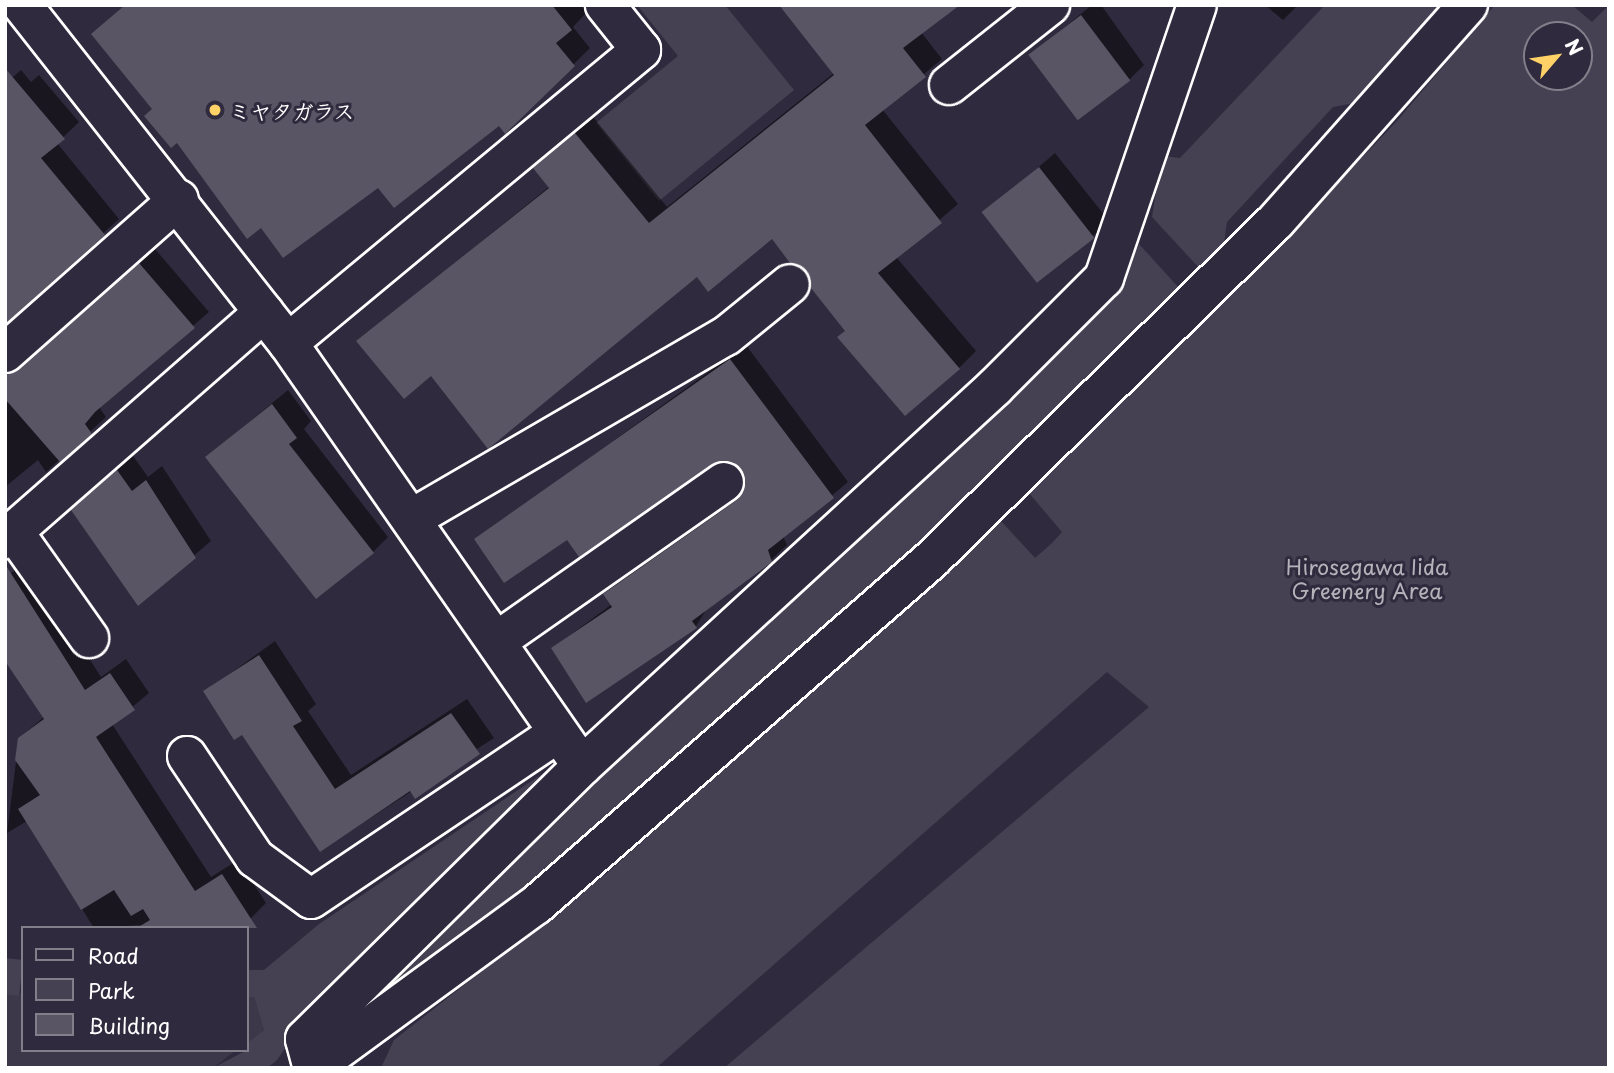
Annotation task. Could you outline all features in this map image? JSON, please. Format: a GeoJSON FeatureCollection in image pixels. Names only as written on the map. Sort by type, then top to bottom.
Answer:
{"type":"FeatureCollection","features":[{"type":"Feature","properties":{"kind":"street"},"geometry":{"type":"LineString","coordinates":[[288,343],[641,50],[605,5]]}},
{"type":"Feature","properties":{"kind":"street"},"geometry":{"type":"LineString","coordinates":[[949,85],[1050,5]]}},
{"type":"Feature","properties":{"kind":"street"},"geometry":{"type":"LineString","coordinates":[[1197,5],[1104,278],[995,387],[582,766],[305,1039],[313,1068],[536,905],[932,559],[1276,221],[1468,5]]}},
{"type":"Feature","properties":{"kind":"street"},"geometry":{"type":"LineString","coordinates":[[20,11],[179,199],[288,343],[582,766]]}},
{"type":"Feature","properties":{"kind":"street"},"geometry":{"type":"LineString","coordinates":[[5,353],[179,199]]}},
{"type":"Feature","properties":{"kind":"street"},"geometry":{"type":"LineString","coordinates":[[411,519],[726,336],[790,284]]}},
{"type":"Feature","properties":{"kind":"street"},"geometry":{"type":"LineString","coordinates":[[89,638],[10,536],[264,312]]}},
{"type":"Feature","properties":{"kind":"street"},"geometry":{"type":"LineString","coordinates":[[497,642],[724,482]]}},
{"type":"Feature","properties":{"kind":"street"},"geometry":{"type":"LineString","coordinates":[[187,756],[254,858],[311,899],[558,733]]}},
{"type":"Feature","properties":{"kind":"shaded area"},"geometry":{"type":"Polygon","coordinates":[[[5,994],[21,994],[21,1052],[233,1052],[213,1068],[5,1068],[5,994]]]}},
{"type":"Feature","properties":{"kind":"shaded area"},"geometry":{"type":"Polygon","coordinates":[[[248,997],[254,997],[264,1030],[248,1042],[248,997]]]}},
{"type":"Feature","properties":{"kind":"green space"},"geometry":{"type":"Polygon","coordinates":[[[637,5],[725,5],[794,90],[659,201],[596,123],[678,56],[637,5]]]}},
{"type":"Feature","properties":{"kind":"green space"},"geometry":{"type":"Polygon","coordinates":[[[1325,5],[1445,5],[1355,103],[1333,107],[1227,222],[1223,250],[1201,270],[1152,217],[1162,156],[1180,158],[1325,5]]]}},
{"type":"Feature","properties":{"kind":"green space","name":"Hirosegawa Iida Greenery Area"},"geometry":{"type":"Polygon","coordinates":[[[1495,5],[1572,5],[1591,21],[1523,21],[1523,91],[1593,91],[1593,21],[1609,5],[1609,1068],[724,1068],[1149,707],[1107,672],[656,1068],[381,1068],[394,1040],[607,873],[1001,521],[1035,558],[1051,544],[1062,532],[1029,493],[1231,295],[1397,121],[1495,5]]]}},
{"type":"Feature","properties":{"kind":"green space"},"geometry":{"type":"Polygon","coordinates":[[[1139,244],[1180,289],[982,489],[536,886],[342,1032],[405,959],[1073,340],[1115,295],[1139,244]]]}},
{"type":"Feature","properties":{"kind":"green space"},"geometry":{"type":"Polygon","coordinates":[[[542,774],[308,1015],[277,1060],[267,1068],[213,1068],[248,1052],[248,1042],[264,1030],[254,997],[248,997],[248,970],[264,970],[319,924],[542,774]]]}},
{"type":"Feature","properties":{"kind":"green space"},"geometry":{"type":"Polygon","coordinates":[[[5,958],[21,960],[19,996],[5,994],[5,958]]]}},
{"type":"Feature","properties":{"kind":"building"},"geometry":{"type":"Polygon","coordinates":[[[125,5],[552,5],[572,30],[556,43],[575,66],[505,134],[499,126],[394,208],[378,188],[283,258],[261,228],[247,239],[177,143],[171,148],[144,116],[152,109],[91,34],[125,5]]]}},
{"type":"Feature","properties":{"kind":"building"},"geometry":{"type":"Polygon","coordinates":[[[779,5],[960,5],[903,48],[926,77],[865,125],[942,223],[878,273],[960,369],[905,416],[837,337],[845,331],[811,288],[807,271],[790,263],[772,239],[708,292],[697,277],[488,449],[431,376],[404,399],[356,341],[549,188],[533,168],[575,133],[649,223],[834,75],[779,5]]]}},
{"type":"Feature","properties":{"kind":"building"},"geometry":{"type":"Polygon","coordinates":[[[1081,15],[1130,80],[1078,120],[1028,55],[1081,15]]]}},
{"type":"Feature","properties":{"kind":"building"},"geometry":{"type":"Polygon","coordinates":[[[5,68],[65,139],[41,158],[105,235],[5,324],[5,68]]]}},
{"type":"Feature","properties":{"kind":"building"},"geometry":{"type":"Polygon","coordinates":[[[1039,167],[1094,238],[1037,283],[981,212],[1039,167]]]}},
{"type":"Feature","properties":{"kind":"building"},"geometry":{"type":"Polygon","coordinates":[[[139,263],[195,328],[95,412],[85,424],[92,434],[60,462],[5,399],[5,374],[19,369],[139,263]]]}},
{"type":"Feature","properties":{"kind":"building"},"geometry":{"type":"Polygon","coordinates":[[[730,359],[834,498],[768,550],[772,562],[692,621],[697,628],[586,703],[551,648],[612,607],[603,594],[737,500],[744,491],[742,470],[733,462],[712,464],[579,557],[567,540],[504,583],[474,539],[730,359]]]}},
{"type":"Feature","properties":{"kind":"building"},"geometry":{"type":"Polygon","coordinates":[[[272,404],[297,438],[289,444],[374,553],[316,599],[205,457],[272,404]]]}},
{"type":"Feature","properties":{"kind":"building"},"geometry":{"type":"Polygon","coordinates":[[[117,470],[132,491],[146,480],[196,558],[138,606],[71,510],[117,470]]]}},
{"type":"Feature","properties":{"kind":"building"},"geometry":{"type":"Polygon","coordinates":[[[5,564],[85,690],[110,673],[135,710],[96,737],[195,891],[222,874],[257,928],[140,926],[150,920],[143,909],[131,916],[114,890],[81,910],[18,809],[40,795],[15,760],[18,738],[44,719],[5,661],[5,564]]]}},
{"type":"Feature","properties":{"kind":"building"},"geometry":{"type":"Polygon","coordinates":[[[259,655],[302,721],[293,726],[335,789],[451,713],[480,754],[415,799],[410,791],[320,852],[242,735],[234,740],[203,691],[259,655]]]}},
{"type":"Feature","properties":{"kind":"place","name":"ミヤタガラス"},"geometry":{"type":"Point","coordinates":[215,110]}}]}
